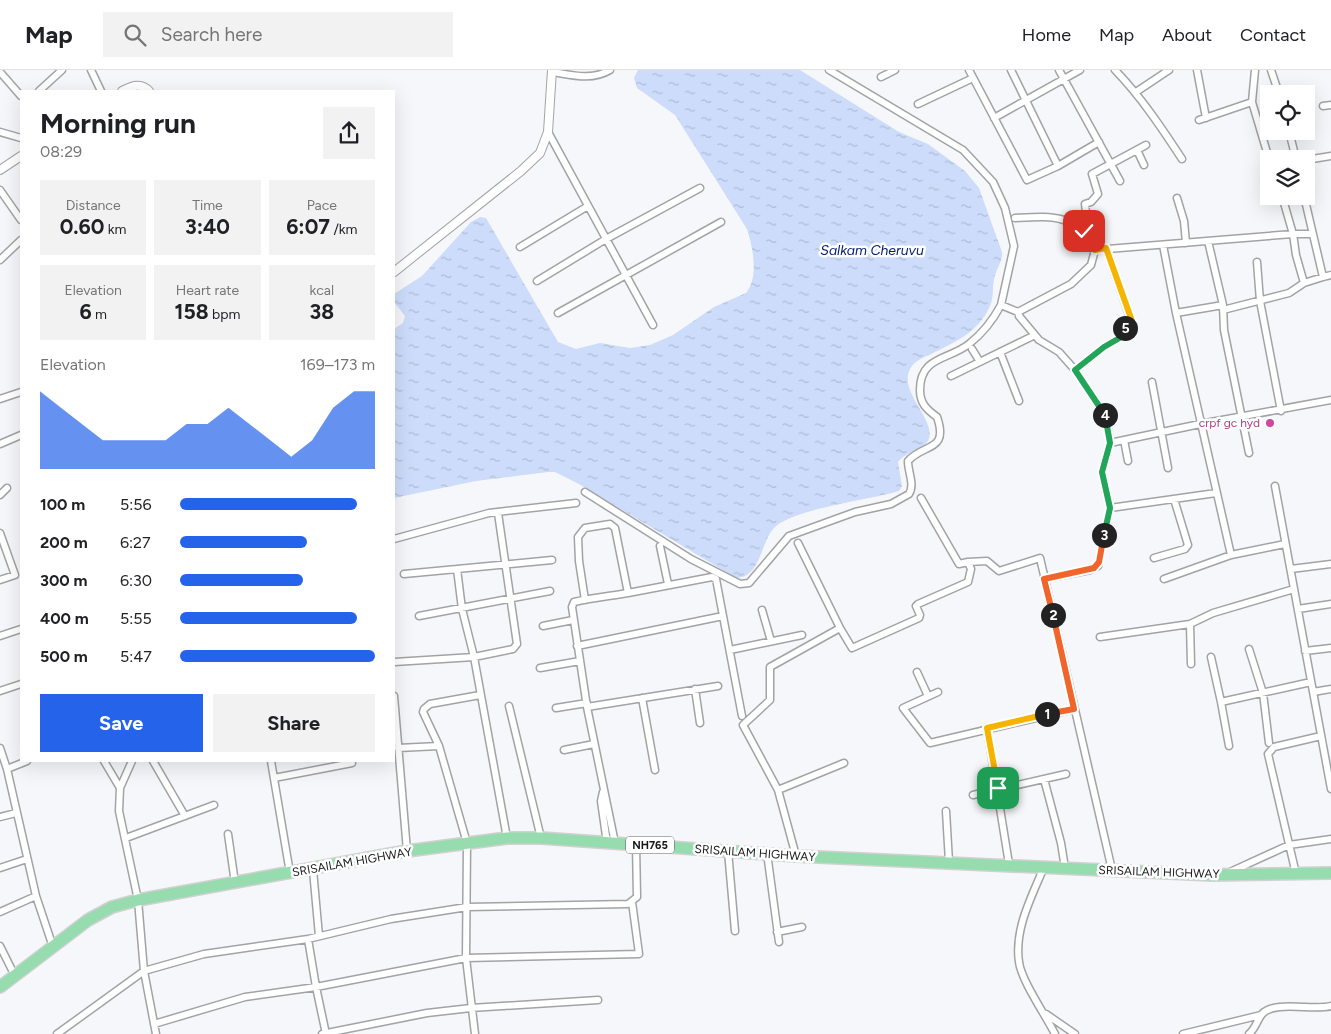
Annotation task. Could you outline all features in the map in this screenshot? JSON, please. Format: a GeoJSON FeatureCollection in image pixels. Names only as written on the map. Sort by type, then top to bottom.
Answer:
{"type":"FeatureCollection","features":[{"type":"Feature","properties":{"kind":"highway","name":"SRISAILAM HIGHWAY"},"geometry":{"type":"LineString","coordinates":[[0,987],[88,920],[112,907],[138,900],[312,870],[407,851],[507,838],[541,838],[796,856],[1224,875],[1331,873]]}},
{"type":"Feature","properties":{"kind":"street"},"geometry":{"type":"LineString","coordinates":[[40,90],[62,70]]}},
{"type":"Feature","properties":{"kind":"street"},"geometry":{"type":"LineString","coordinates":[[92,70],[101,90]]}},
{"type":"Feature","properties":{"kind":"street"},"geometry":{"type":"LineString","coordinates":[[395,271],[540,153],[548,132],[552,71],[583,77],[595,76],[610,70]]}},
{"type":"Feature","properties":{"kind":"street"},"geometry":{"type":"LineString","coordinates":[[585,492],[692,559],[740,584],[749,583],[789,536],[855,512],[891,504],[908,494],[912,482],[908,473],[908,461],[936,444],[940,438],[937,417],[928,411],[920,398],[921,374],[929,365],[968,345],[993,319],[1001,305],[1014,246],[1005,208],[993,182],[963,150],[829,70]]}},
{"type":"Feature","properties":{"kind":"street"},"geometry":{"type":"LineString","coordinates":[[881,77],[895,70]]}},
{"type":"Feature","properties":{"kind":"street"},"geometry":{"type":"LineString","coordinates":[[969,70],[1025,180],[1058,166],[1099,142]]}},
{"type":"Feature","properties":{"kind":"street"},"geometry":{"type":"LineString","coordinates":[[1011,70],[1058,166]]}},
{"type":"Feature","properties":{"kind":"street"},"geometry":{"type":"LineString","coordinates":[[1059,70],[1120,181]]}},
{"type":"Feature","properties":{"kind":"street"},"geometry":{"type":"LineString","coordinates":[[994,118],[1080,70]]}},
{"type":"Feature","properties":{"kind":"street"},"geometry":{"type":"LineString","coordinates":[[1115,70],[1136,92],[1182,159]]}},
{"type":"Feature","properties":{"kind":"street"},"geometry":{"type":"LineString","coordinates":[[1136,92],[1167,70]]}},
{"type":"Feature","properties":{"kind":"street"},"geometry":{"type":"LineString","coordinates":[[1197,70],[1206,118]]}},
{"type":"Feature","properties":{"kind":"street"},"geometry":{"type":"LineString","coordinates":[[1255,70],[1252,102],[1266,150]]}},
{"type":"Feature","properties":{"kind":"street"},"geometry":{"type":"LineString","coordinates":[[1271,70],[1276,85]]}},
{"type":"Feature","properties":{"kind":"street"},"geometry":{"type":"LineString","coordinates":[[0,72],[20,95]]}},
{"type":"Feature","properties":{"kind":"street"},"geometry":{"type":"LineString","coordinates":[[918,104],[973,78]]}},
{"type":"Feature","properties":{"kind":"street"},"geometry":{"type":"LineString","coordinates":[[125,90],[140,85],[148,90]]}},
{"type":"Feature","properties":{"kind":"street"},"geometry":{"type":"LineString","coordinates":[[1199,120],[1252,102]]}},
{"type":"Feature","properties":{"kind":"street"},"geometry":{"type":"LineString","coordinates":[[1323,106],[1331,105]]}},
{"type":"Feature","properties":{"kind":"street"},"geometry":{"type":"LineString","coordinates":[[0,132],[20,138]]}},
{"type":"Feature","properties":{"kind":"street"},"geometry":{"type":"LineString","coordinates":[[548,132],[653,325]]}},
{"type":"Feature","properties":{"kind":"street"},"geometry":{"type":"LineString","coordinates":[[1089,238],[1085,204],[1098,194],[1092,174],[1146,145]]}},
{"type":"Feature","properties":{"kind":"street"},"geometry":{"type":"LineString","coordinates":[[1137,150],[1144,165]]}},
{"type":"Feature","properties":{"kind":"street"},"geometry":{"type":"LineString","coordinates":[[1315,159],[1331,156]]}},
{"type":"Feature","properties":{"kind":"street"},"geometry":{"type":"LineString","coordinates":[[0,170],[20,157]]}},
{"type":"Feature","properties":{"kind":"street"},"geometry":{"type":"LineString","coordinates":[[537,281],[606,239],[700,188]]}},
{"type":"Feature","properties":{"kind":"street"},"geometry":{"type":"LineString","coordinates":[[0,190],[20,219]]}},
{"type":"Feature","properties":{"kind":"street"},"geometry":{"type":"LineString","coordinates":[[1176,198],[1184,221],[1186,243]]}},
{"type":"Feature","properties":{"kind":"street"},"geometry":{"type":"LineString","coordinates":[[1284,205],[1304,283]]}},
{"type":"Feature","properties":{"kind":"street"},"geometry":{"type":"LineString","coordinates":[[1306,205],[1323,278]]}},
{"type":"Feature","properties":{"kind":"street"},"geometry":{"type":"LineString","coordinates":[[520,246],[588,206]]}},
{"type":"Feature","properties":{"kind":"street"},"geometry":{"type":"LineString","coordinates":[[1015,218],[1037,217],[1069,221],[1078,225],[1089,238],[1095,250],[1091,265],[1071,284],[1018,312]]}},
{"type":"Feature","properties":{"kind":"street"},"geometry":{"type":"LineString","coordinates":[[558,313],[721,222]]}},
{"type":"Feature","properties":{"kind":"street"},"geometry":{"type":"LineString","coordinates":[[1095,250],[1163,246],[1292,234],[1313,234]]}},
{"type":"Feature","properties":{"kind":"street"},"geometry":{"type":"LineString","coordinates":[[0,260],[20,241]]}},
{"type":"Feature","properties":{"kind":"street"},"geometry":{"type":"LineString","coordinates":[[1208,241],[1223,308],[1224,330],[1249,453]]}},
{"type":"Feature","properties":{"kind":"street"},"geometry":{"type":"LineString","coordinates":[[1163,246],[1200,424],[1231,555]]}},
{"type":"Feature","properties":{"kind":"street"},"geometry":{"type":"LineString","coordinates":[[1075,370],[1104,347],[1123,336],[1123,329],[1132,323],[1106,248]]}},
{"type":"Feature","properties":{"kind":"street"},"geometry":{"type":"LineString","coordinates":[[1257,262],[1260,301],[1281,411]]}},
{"type":"Feature","properties":{"kind":"street"},"geometry":{"type":"LineString","coordinates":[[1176,313],[1223,308],[1260,301],[1289,293],[1304,283],[1331,275]]}},
{"type":"Feature","properties":{"kind":"street"},"geometry":{"type":"LineString","coordinates":[[1001,305],[1018,312],[1019,316],[1035,335],[1064,357],[1075,370],[1105,415],[1110,443],[1102,472],[1110,508],[1098,566],[1044,579]]}},
{"type":"Feature","properties":{"kind":"street"},"geometry":{"type":"LineString","coordinates":[[951,376],[1035,335]]}},
{"type":"Feature","properties":{"kind":"street"},"geometry":{"type":"LineString","coordinates":[[972,349],[980,362]]}},
{"type":"Feature","properties":{"kind":"street"},"geometry":{"type":"LineString","coordinates":[[1000,352],[1019,401]]}},
{"type":"Feature","properties":{"kind":"street"},"geometry":{"type":"LineString","coordinates":[[1152,382],[1163,432],[1168,468]]}},
{"type":"Feature","properties":{"kind":"street"},"geometry":{"type":"LineString","coordinates":[[0,399],[20,392]]}},
{"type":"Feature","properties":{"kind":"street"},"geometry":{"type":"LineString","coordinates":[[1110,443],[1331,400]]}},
{"type":"Feature","properties":{"kind":"street"},"geometry":{"type":"LineString","coordinates":[[0,444],[20,436]]}},
{"type":"Feature","properties":{"kind":"street"},"geometry":{"type":"LineString","coordinates":[[1124,440],[1128,461]]}},
{"type":"Feature","properties":{"kind":"street"},"geometry":{"type":"LineString","coordinates":[[1275,486],[1331,789]]}},
{"type":"Feature","properties":{"kind":"street"},"geometry":{"type":"LineString","coordinates":[[0,495],[7,488]]}},
{"type":"Feature","properties":{"kind":"street"},"geometry":{"type":"LineString","coordinates":[[1110,508],[1216,493]]}},
{"type":"Feature","properties":{"kind":"street"},"geometry":{"type":"LineString","coordinates":[[921,498],[959,564],[987,561],[999,571],[1040,558],[1112,870]]}},
{"type":"Feature","properties":{"kind":"street"},"geometry":{"type":"LineString","coordinates":[[1154,558],[1184,549],[1188,545],[1174,499]]}},
{"type":"Feature","properties":{"kind":"street"},"geometry":{"type":"LineString","coordinates":[[395,538],[480,515],[576,503]]}},
{"type":"Feature","properties":{"kind":"street"},"geometry":{"type":"LineString","coordinates":[[395,662],[474,657],[513,649],[517,644],[509,600],[498,513]]}},
{"type":"Feature","properties":{"kind":"street"},"geometry":{"type":"LineString","coordinates":[[585,600],[578,552],[578,537],[585,528],[603,525],[610,524],[615,528],[628,593]]}},
{"type":"Feature","properties":{"kind":"street"},"geometry":{"type":"LineString","coordinates":[[0,533],[14,575],[0,580]]}},
{"type":"Feature","properties":{"kind":"street"},"geometry":{"type":"LineString","coordinates":[[798,543],[840,628],[852,648],[919,618],[920,615],[916,606],[918,604],[968,582],[971,569],[968,562]]}},
{"type":"Feature","properties":{"kind":"street"},"geometry":{"type":"LineString","coordinates":[[1164,579],[1231,555],[1285,544]]}},
{"type":"Feature","properties":{"kind":"street"},"geometry":{"type":"LineString","coordinates":[[660,546],[668,584]]}},
{"type":"Feature","properties":{"kind":"street"},"geometry":{"type":"LineString","coordinates":[[404,574],[552,560]]}},
{"type":"Feature","properties":{"kind":"street"},"geometry":{"type":"LineString","coordinates":[[1291,569],[1331,564]]}},
{"type":"Feature","properties":{"kind":"street"},"geometry":{"type":"LineString","coordinates":[[456,569],[462,609],[474,657],[507,838]]}},
{"type":"Feature","properties":{"kind":"street"},"geometry":{"type":"LineString","coordinates":[[611,843],[608,801],[603,790],[587,705],[573,620],[573,604],[668,584],[712,577],[716,579],[742,716]]}},
{"type":"Feature","properties":{"kind":"street"},"geometry":{"type":"LineString","coordinates":[[1100,637],[1190,624],[1213,613],[1294,589]]}},
{"type":"Feature","properties":{"kind":"street"},"geometry":{"type":"LineString","coordinates":[[419,616],[550,592]]}},
{"type":"Feature","properties":{"kind":"street"},"geometry":{"type":"LineString","coordinates":[[1298,609],[1331,604]]}},
{"type":"Feature","properties":{"kind":"street"},"geometry":{"type":"LineString","coordinates":[[762,610],[771,641]]}},
{"type":"Feature","properties":{"kind":"street"},"geometry":{"type":"LineString","coordinates":[[577,646],[723,616]]}},
{"type":"Feature","properties":{"kind":"street"},"geometry":{"type":"LineString","coordinates":[[543,626],[573,620]]}},
{"type":"Feature","properties":{"kind":"street"},"geometry":{"type":"LineString","coordinates":[[1190,624],[1192,664]]}},
{"type":"Feature","properties":{"kind":"street"},"geometry":{"type":"LineString","coordinates":[[796,856],[778,790],[743,725],[770,700],[770,668],[840,628]]}},
{"type":"Feature","properties":{"kind":"street"},"geometry":{"type":"LineString","coordinates":[[0,636],[20,629]]}},
{"type":"Feature","properties":{"kind":"street"},"geometry":{"type":"LineString","coordinates":[[730,650],[802,635]]}},
{"type":"Feature","properties":{"kind":"street"},"geometry":{"type":"LineString","coordinates":[[1305,651],[1331,648]]}},
{"type":"Feature","properties":{"kind":"street"},"geometry":{"type":"LineString","coordinates":[[1249,649],[1263,693],[1269,743]]}},
{"type":"Feature","properties":{"kind":"street"},"geometry":{"type":"LineString","coordinates":[[1211,657],[1229,746]]}},
{"type":"Feature","properties":{"kind":"street"},"geometry":{"type":"LineString","coordinates":[[540,668],[580,661]]}},
{"type":"Feature","properties":{"kind":"street"},"geometry":{"type":"LineString","coordinates":[[917,672],[928,696]]}},
{"type":"Feature","properties":{"kind":"street"},"geometry":{"type":"LineString","coordinates":[[1221,702],[1311,682]]}},
{"type":"Feature","properties":{"kind":"street"},"geometry":{"type":"LineString","coordinates":[[0,691],[20,684]]}},
{"type":"Feature","properties":{"kind":"street"},"geometry":{"type":"LineString","coordinates":[[556,708],[642,698],[718,686]]}},
{"type":"Feature","properties":{"kind":"street"},"geometry":{"type":"LineString","coordinates":[[695,689],[700,723]]}},
{"type":"Feature","properties":{"kind":"street"},"geometry":{"type":"LineString","coordinates":[[1312,692],[1331,689]]}},
{"type":"Feature","properties":{"kind":"street"},"geometry":{"type":"LineString","coordinates":[[938,692],[905,706],[903,710],[928,742],[1074,709]]}},
{"type":"Feature","properties":{"kind":"street"},"geometry":{"type":"LineString","coordinates":[[475,1034],[466,958],[467,843],[439,746],[425,717],[424,709],[434,703],[480,695]]}},
{"type":"Feature","properties":{"kind":"street"},"geometry":{"type":"LineString","coordinates":[[642,698],[655,770]]}},
{"type":"Feature","properties":{"kind":"street"},"geometry":{"type":"LineString","coordinates":[[509,706],[541,838]]}},
{"type":"Feature","properties":{"kind":"street"},"geometry":{"type":"LineString","coordinates":[[395,709],[407,851]]}},
{"type":"Feature","properties":{"kind":"street"},"geometry":{"type":"LineString","coordinates":[[987,728],[1009,864]]}},
{"type":"Feature","properties":{"kind":"street"},"geometry":{"type":"LineString","coordinates":[[1296,874],[1268,754],[1274,747],[1320,736]]}},
{"type":"Feature","properties":{"kind":"street"},"geometry":{"type":"LineString","coordinates":[[564,750],[594,744]]}},
{"type":"Feature","properties":{"kind":"street"},"geometry":{"type":"LineString","coordinates":[[398,748],[439,746]]}},
{"type":"Feature","properties":{"kind":"street"},"geometry":{"type":"LineString","coordinates":[[0,748],[7,769],[36,896],[53,947]]}},
{"type":"Feature","properties":{"kind":"street"},"geometry":{"type":"LineString","coordinates":[[7,769],[24,762]]}},
{"type":"Feature","properties":{"kind":"street"},"geometry":{"type":"LineString","coordinates":[[105,762],[120,788]]}},
{"type":"Feature","properties":{"kind":"street"},"geometry":{"type":"LineString","coordinates":[[132,762],[120,788],[119,811],[138,900],[144,971],[156,1034]]}},
{"type":"Feature","properties":{"kind":"street"},"geometry":{"type":"LineString","coordinates":[[155,762],[185,816]]}},
{"type":"Feature","properties":{"kind":"street"},"geometry":{"type":"LineString","coordinates":[[271,762],[290,874]]}},
{"type":"Feature","properties":{"kind":"street"},"geometry":{"type":"LineString","coordinates":[[274,778],[352,763]]}},
{"type":"Feature","properties":{"kind":"street"},"geometry":{"type":"LineString","coordinates":[[778,790],[844,763]]}},
{"type":"Feature","properties":{"kind":"street"},"geometry":{"type":"LineString","coordinates":[[973,795],[1066,774]]}},
{"type":"Feature","properties":{"kind":"street"},"geometry":{"type":"LineString","coordinates":[[1044,779],[1061,843],[1065,868]]}},
{"type":"Feature","properties":{"kind":"street"},"geometry":{"type":"LineString","coordinates":[[126,838],[214,805]]}},
{"type":"Feature","properties":{"kind":"street"},"geometry":{"type":"LineString","coordinates":[[946,811],[949,862]]}},
{"type":"Feature","properties":{"kind":"street"},"geometry":{"type":"LineString","coordinates":[[0,818],[16,813]]}},
{"type":"Feature","properties":{"kind":"street"},"geometry":{"type":"LineString","coordinates":[[228,834],[235,883]]}},
{"type":"Feature","properties":{"kind":"street"},"geometry":{"type":"LineString","coordinates":[[1224,875],[1289,845],[1331,839]]}},
{"type":"Feature","properties":{"kind":"street"},"geometry":{"type":"LineString","coordinates":[[57,1034],[144,971],[204,954],[308,939],[391,919],[467,907],[632,902],[637,897],[636,844]]}},
{"type":"Feature","properties":{"kind":"street"},"geometry":{"type":"LineString","coordinates":[[728,851],[736,931]]}},
{"type":"Feature","properties":{"kind":"street"},"geometry":{"type":"LineString","coordinates":[[767,853],[779,942]]}},
{"type":"Feature","properties":{"kind":"street"},"geometry":{"type":"LineString","coordinates":[[0,868],[27,859]]}},
{"type":"Feature","properties":{"kind":"street"},"geometry":{"type":"LineString","coordinates":[[1044,867],[1022,920],[1018,962],[1024,977],[1055,1034]]}},
{"type":"Feature","properties":{"kind":"street"},"geometry":{"type":"LineString","coordinates":[[312,870],[319,936]]}},
{"type":"Feature","properties":{"kind":"street"},"geometry":{"type":"LineString","coordinates":[[0,912],[36,896]]}},
{"type":"Feature","properties":{"kind":"street"},"geometry":{"type":"LineString","coordinates":[[154,1024],[245,997],[316,987],[466,958],[640,954],[632,902]]}},
{"type":"Feature","properties":{"kind":"street"},"geometry":{"type":"LineString","coordinates":[[777,932],[802,928]]}},
{"type":"Feature","properties":{"kind":"street"},"geometry":{"type":"LineString","coordinates":[[308,939],[325,1034],[426,1014],[471,1008],[598,1000]]}},
{"type":"Feature","properties":{"kind":"street"},"geometry":{"type":"LineString","coordinates":[[0,946],[15,976]]}},
{"type":"Feature","properties":{"kind":"street"},"geometry":{"type":"LineString","coordinates":[[1183,1034],[1261,1015],[1270,1009],[1331,1006]]}},
{"type":"Feature","properties":{"kind":"street"},"geometry":{"type":"LineString","coordinates":[[1045,1014],[1075,1034]]}},
{"type":"Feature","properties":{"kind":"street"},"geometry":{"type":"LineString","coordinates":[[1250,1034],[1257,1025],[1261,1015]]}},
{"type":"Feature","properties":{"kind":"water","name":"Salkam Cheruvu"},"geometry":{"type":"Polygon","coordinates":[[[638,70],[800,70],[899,132],[928,144],[965,171],[979,188],[1002,252],[993,283],[992,300],[982,320],[960,339],[917,361],[912,366],[908,375],[908,385],[928,424],[930,433],[925,445],[898,462],[902,486],[899,491],[817,509],[787,520],[776,526],[771,532],[756,565],[751,571],[745,576],[736,578],[579,484],[555,472],[476,481],[395,498],[395,328],[403,323],[405,316],[395,303],[395,293],[422,276],[471,222],[480,217],[486,218],[558,342],[576,349],[600,343],[630,348],[650,345],[673,335],[714,307],[746,293],[750,286],[754,262],[747,229],[675,115],[637,88],[634,78],[638,70]]]}},
{"type":"Feature","properties":{"kind":"place","name":"crpf gc hyd"},"geometry":{"type":"Point","coordinates":[1270,423]}},
{"type":"Feature","properties":{"kind":"route"},"geometry":{"type":"LineString","coordinates":[[998,788],[987,728],[1074,709],[1044,579],[1090,570],[1098,566],[1104,528],[1110,508],[1102,472],[1110,443],[1105,415],[1075,370],[1104,347],[1123,336],[1123,329],[1129,326],[1132,321],[1106,248],[1095,250],[1084,231]]}}]}
